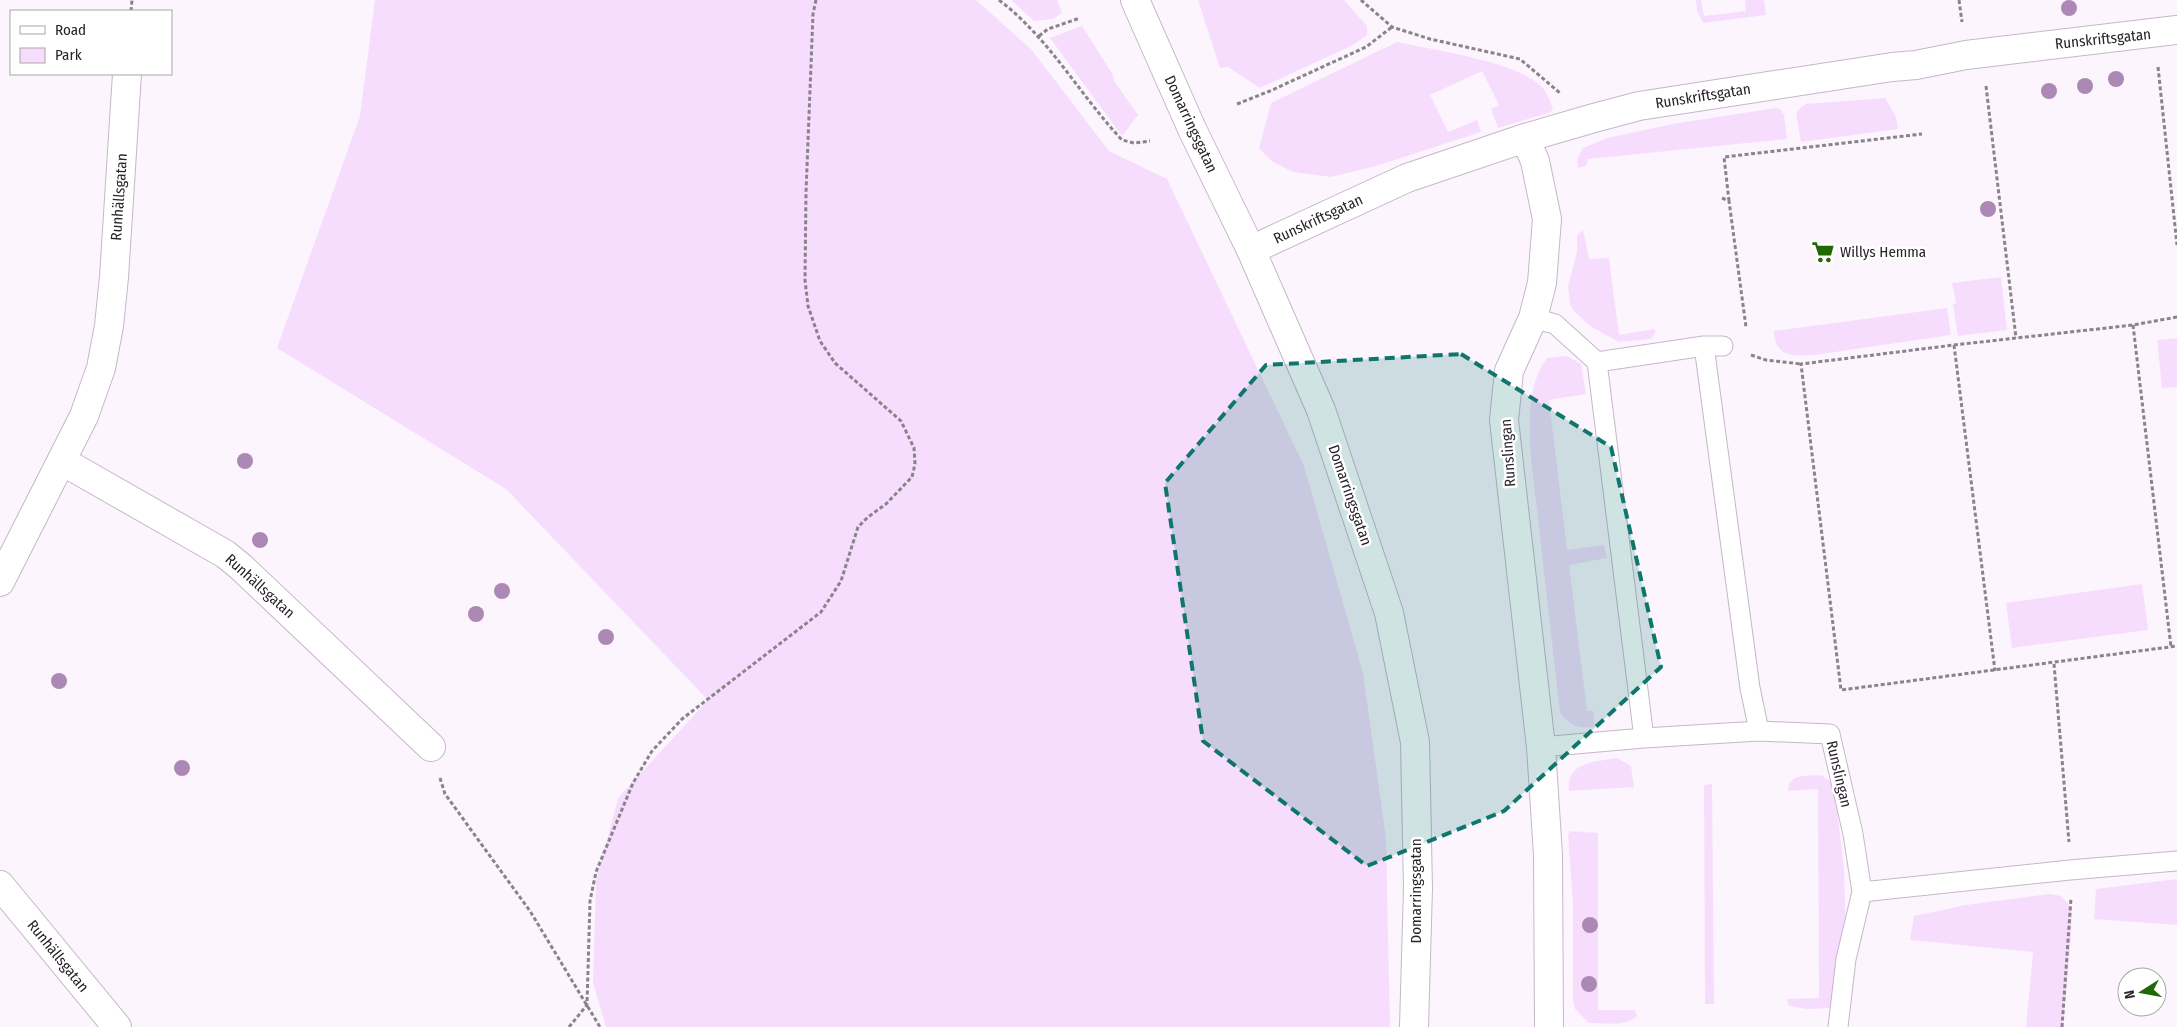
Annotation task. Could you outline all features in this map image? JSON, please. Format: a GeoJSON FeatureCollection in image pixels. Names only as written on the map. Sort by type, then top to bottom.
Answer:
{"type":"FeatureCollection","features":[{"type":"Feature","properties":{"kind":"street","name":"Domarringsgatan"},"geometry":{"type":"LineString","coordinates":[[1135,0],[1192,129],[1251,250],[1322,410],[1389,613],[1415,742],[1418,888],[1414,1027]]}},
{"type":"Feature","properties":{"kind":"street","name":"Runskriftsgatan"},"geometry":{"type":"LineString","coordinates":[[1251,250],[1407,178],[1525,138],[1639,106],[1892,67],[1916,65],[1982,53],[2166,32]]}},
{"type":"Feature","properties":{"kind":"street","name":"Runhällsgatan"},"geometry":{"type":"LineString","coordinates":[[0,582],[84,416],[101,368],[109,326],[127,75]]}},
{"type":"Feature","properties":{"kind":"street","name":"Runslingan"},"geometry":{"type":"LineString","coordinates":[[1525,138],[1535,161],[1547,220],[1542,283],[1533,318],[1509,371],[1504,420],[1541,747],[1548,854],[1549,1027]]}},
{"type":"Feature","properties":{"kind":"street","name":"Runhällsgatan"},"geometry":{"type":"LineString","coordinates":[[62,462],[236,562],[431,747]]}},
{"type":"Feature","properties":{"kind":"street","name":"Runhällsgatan"},"geometry":{"type":"LineString","coordinates":[[0,885],[117,1027]]}},
{"type":"Feature","properties":{"kind":"lane"},"geometry":{"type":"LineString","coordinates":[[1533,318],[1555,324],[1597,362],[1644,738]]}},
{"type":"Feature","properties":{"kind":"lane"},"geometry":{"type":"LineString","coordinates":[[1597,362],[1704,346],[1723,346]]}},
{"type":"Feature","properties":{"kind":"lane"},"geometry":{"type":"LineString","coordinates":[[1704,346],[1750,688],[1759,731]]}},
{"type":"Feature","properties":{"kind":"lane","name":"Runslingan"},"geometry":{"type":"LineString","coordinates":[[1541,747],[1759,731],[1830,734],[1853,834],[1862,892],[1846,959],[1838,1027]]}},
{"type":"Feature","properties":{"kind":"lane"},"geometry":{"type":"LineString","coordinates":[[1862,892],[2070,870],[2177,861]]}},
{"type":"Feature","properties":{"kind":"path"},"geometry":{"type":"LineString","coordinates":[[569,1027],[587,1005],[590,901],[596,872],[633,783],[652,751],[682,719],[821,612],[833,597],[841,581],[858,527],[886,504],[912,477],[915,464],[914,448],[901,421],[835,363],[820,341],[808,306],[805,280],[806,192],[813,14],[816,0]]}},
{"type":"Feature","properties":{"kind":"path"},"geometry":{"type":"LineString","coordinates":[[999,0],[1015,12],[1038,36],[1122,140],[1134,143],[1150,141]]}},
{"type":"Feature","properties":{"kind":"path"},"geometry":{"type":"LineString","coordinates":[[1361,0],[1392,27],[1430,39],[1520,59],[1562,94]]}},
{"type":"Feature","properties":{"kind":"path"},"geometry":{"type":"LineString","coordinates":[[1038,36],[1048,29],[1080,18]]}},
{"type":"Feature","properties":{"kind":"path"},"geometry":{"type":"LineString","coordinates":[[1237,104],[1366,47],[1392,27]]}},
{"type":"Feature","properties":{"kind":"path"},"geometry":{"type":"LineString","coordinates":[[2166,32],[2177,245]]}},
{"type":"Feature","properties":{"kind":"path"},"geometry":{"type":"LineString","coordinates":[[1982,53],[2016,338]]}},
{"type":"Feature","properties":{"kind":"path"},"geometry":{"type":"LineString","coordinates":[[1747,336],[1724,157],[1922,134]]}},
{"type":"Feature","properties":{"kind":"path"},"geometry":{"type":"LineString","coordinates":[[1722,198],[1729,201]]}},
{"type":"Feature","properties":{"kind":"path"},"geometry":{"type":"LineString","coordinates":[[1749,346],[1750,355],[1766,360],[1802,364],[1954,345],[2134,326],[2177,317]]}},
{"type":"Feature","properties":{"kind":"path"},"geometry":{"type":"LineString","coordinates":[[2134,326],[2171,647]]}},
{"type":"Feature","properties":{"kind":"path"},"geometry":{"type":"LineString","coordinates":[[1954,345],[1995,671]]}},
{"type":"Feature","properties":{"kind":"path"},"geometry":{"type":"LineString","coordinates":[[1802,364],[1842,690],[2177,646]]}},
{"type":"Feature","properties":{"kind":"path"},"geometry":{"type":"LineString","coordinates":[[431,747],[445,794],[530,912],[600,1027]]}},
{"type":"Feature","properties":{"kind":"highlighted area"},"geometry":{"type":"Polygon","coordinates":[[[1461,354],[1611,447],[1661,667],[1504,811],[1367,866],[1203,741],[1165,483],[1266,365],[1461,354]]]}},
{"type":"Feature","properties":{"kind":"green space"},"geometry":{"type":"Polygon","coordinates":[[[375,0],[976,0],[1031,49],[1109,151],[1167,179],[1304,466],[1363,673],[1386,839],[1390,1027],[606,1027],[593,983],[596,881],[618,798],[708,700],[506,489],[277,348],[360,116],[375,0]]]}},
{"type":"Feature","properties":{"kind":"green space"},"geometry":{"type":"Polygon","coordinates":[[[1011,0],[1057,0],[1062,13],[1053,19],[1034,21],[1011,0]]]}},
{"type":"Feature","properties":{"kind":"green space"},"geometry":{"type":"Polygon","coordinates":[[[1198,0],[1344,0],[1367,26],[1367,35],[1353,45],[1260,88],[1228,67],[1220,68],[1198,0]]]}},
{"type":"Feature","properties":{"kind":"green space"},"geometry":{"type":"Polygon","coordinates":[[[1696,0],[1701,0],[1704,16],[1746,11],[1745,0],[1764,0],[1766,15],[1703,23],[1697,11],[1696,0]]]}},
{"type":"Feature","properties":{"kind":"green space"},"geometry":{"type":"Polygon","coordinates":[[[1082,26],[1113,75],[1114,81],[1138,115],[1122,136],[1050,38],[1082,26]]]}},
{"type":"Feature","properties":{"kind":"green space"},"geometry":{"type":"Polygon","coordinates":[[[1397,42],[1452,53],[1511,69],[1540,85],[1553,108],[1551,112],[1498,128],[1491,109],[1499,105],[1482,71],[1430,95],[1448,132],[1477,120],[1481,132],[1376,166],[1331,177],[1293,172],[1273,162],[1259,148],[1271,103],[1397,42]]]}},
{"type":"Feature","properties":{"kind":"green space"},"geometry":{"type":"Polygon","coordinates":[[[1885,98],[1896,117],[1898,129],[1801,142],[1796,114],[1806,104],[1885,98]]]}},
{"type":"Feature","properties":{"kind":"green space"},"geometry":{"type":"Polygon","coordinates":[[[1775,108],[1780,109],[1784,115],[1787,139],[1588,159],[1586,166],[1578,168],[1577,160],[1583,148],[1607,138],[1673,124],[1775,108]]]}},
{"type":"Feature","properties":{"kind":"green space"},"geometry":{"type":"Polygon","coordinates":[[[1583,230],[1589,259],[1609,258],[1619,335],[1654,329],[1656,332],[1651,339],[1619,342],[1590,326],[1573,310],[1570,304],[1568,287],[1577,252],[1577,236],[1583,230]]]}},
{"type":"Feature","properties":{"kind":"green space"},"geometry":{"type":"Polygon","coordinates":[[[2001,277],[2007,330],[1958,336],[1953,304],[1956,303],[1952,283],[2001,277]]]}},
{"type":"Feature","properties":{"kind":"green space"},"geometry":{"type":"Polygon","coordinates":[[[1947,308],[1951,335],[1815,355],[1787,354],[1782,351],[1775,340],[1774,331],[1947,308]]]}},
{"type":"Feature","properties":{"kind":"green space"},"geometry":{"type":"Polygon","coordinates":[[[2177,338],[2177,387],[2162,388],[2157,340],[2177,338]]]}},
{"type":"Feature","properties":{"kind":"green space"},"geometry":{"type":"Polygon","coordinates":[[[1567,356],[1581,364],[1586,394],[1549,400],[1567,550],[1604,545],[1607,558],[1569,565],[1587,711],[1593,711],[1595,726],[1584,728],[1571,723],[1560,712],[1530,446],[1531,406],[1540,368],[1547,358],[1567,356]]]}},
{"type":"Feature","properties":{"kind":"green space"},"geometry":{"type":"Polygon","coordinates":[[[2142,584],[2148,630],[2012,648],[2006,603],[2142,584]]]}},
{"type":"Feature","properties":{"kind":"green space"},"geometry":{"type":"Polygon","coordinates":[[[1617,758],[1631,766],[1634,787],[1569,791],[1569,781],[1577,768],[1592,762],[1617,758]]]}},
{"type":"Feature","properties":{"kind":"green space"},"geometry":{"type":"Polygon","coordinates":[[[1821,775],[1834,784],[1844,869],[1846,940],[1831,1008],[1807,1009],[1789,1006],[1787,999],[1819,998],[1818,789],[1789,791],[1788,789],[1792,780],[1800,776],[1821,775]]]}},
{"type":"Feature","properties":{"kind":"green space"},"geometry":{"type":"Polygon","coordinates":[[[1712,784],[1714,1004],[1705,1004],[1704,785],[1712,784]]]}},
{"type":"Feature","properties":{"kind":"green space"},"geometry":{"type":"Polygon","coordinates":[[[1570,831],[1598,833],[1598,1010],[1635,1010],[1637,1016],[1627,1022],[1615,1024],[1589,1023],[1575,1009],[1573,1000],[1573,904],[1568,835],[1570,831]]]}},
{"type":"Feature","properties":{"kind":"green space"},"geometry":{"type":"Polygon","coordinates":[[[2177,879],[2177,925],[2094,919],[2096,889],[2177,879]]]}},
{"type":"Feature","properties":{"kind":"green space"},"geometry":{"type":"Polygon","coordinates":[[[2050,894],[2061,896],[2072,908],[2063,1027],[2026,1027],[2033,952],[1910,940],[1914,916],[1966,905],[2050,894]]]}},
{"type":"Feature","properties":{"kind":"place","name":"Willys Hemma"},"geometry":{"type":"Point","coordinates":[1823,252]}}]}
